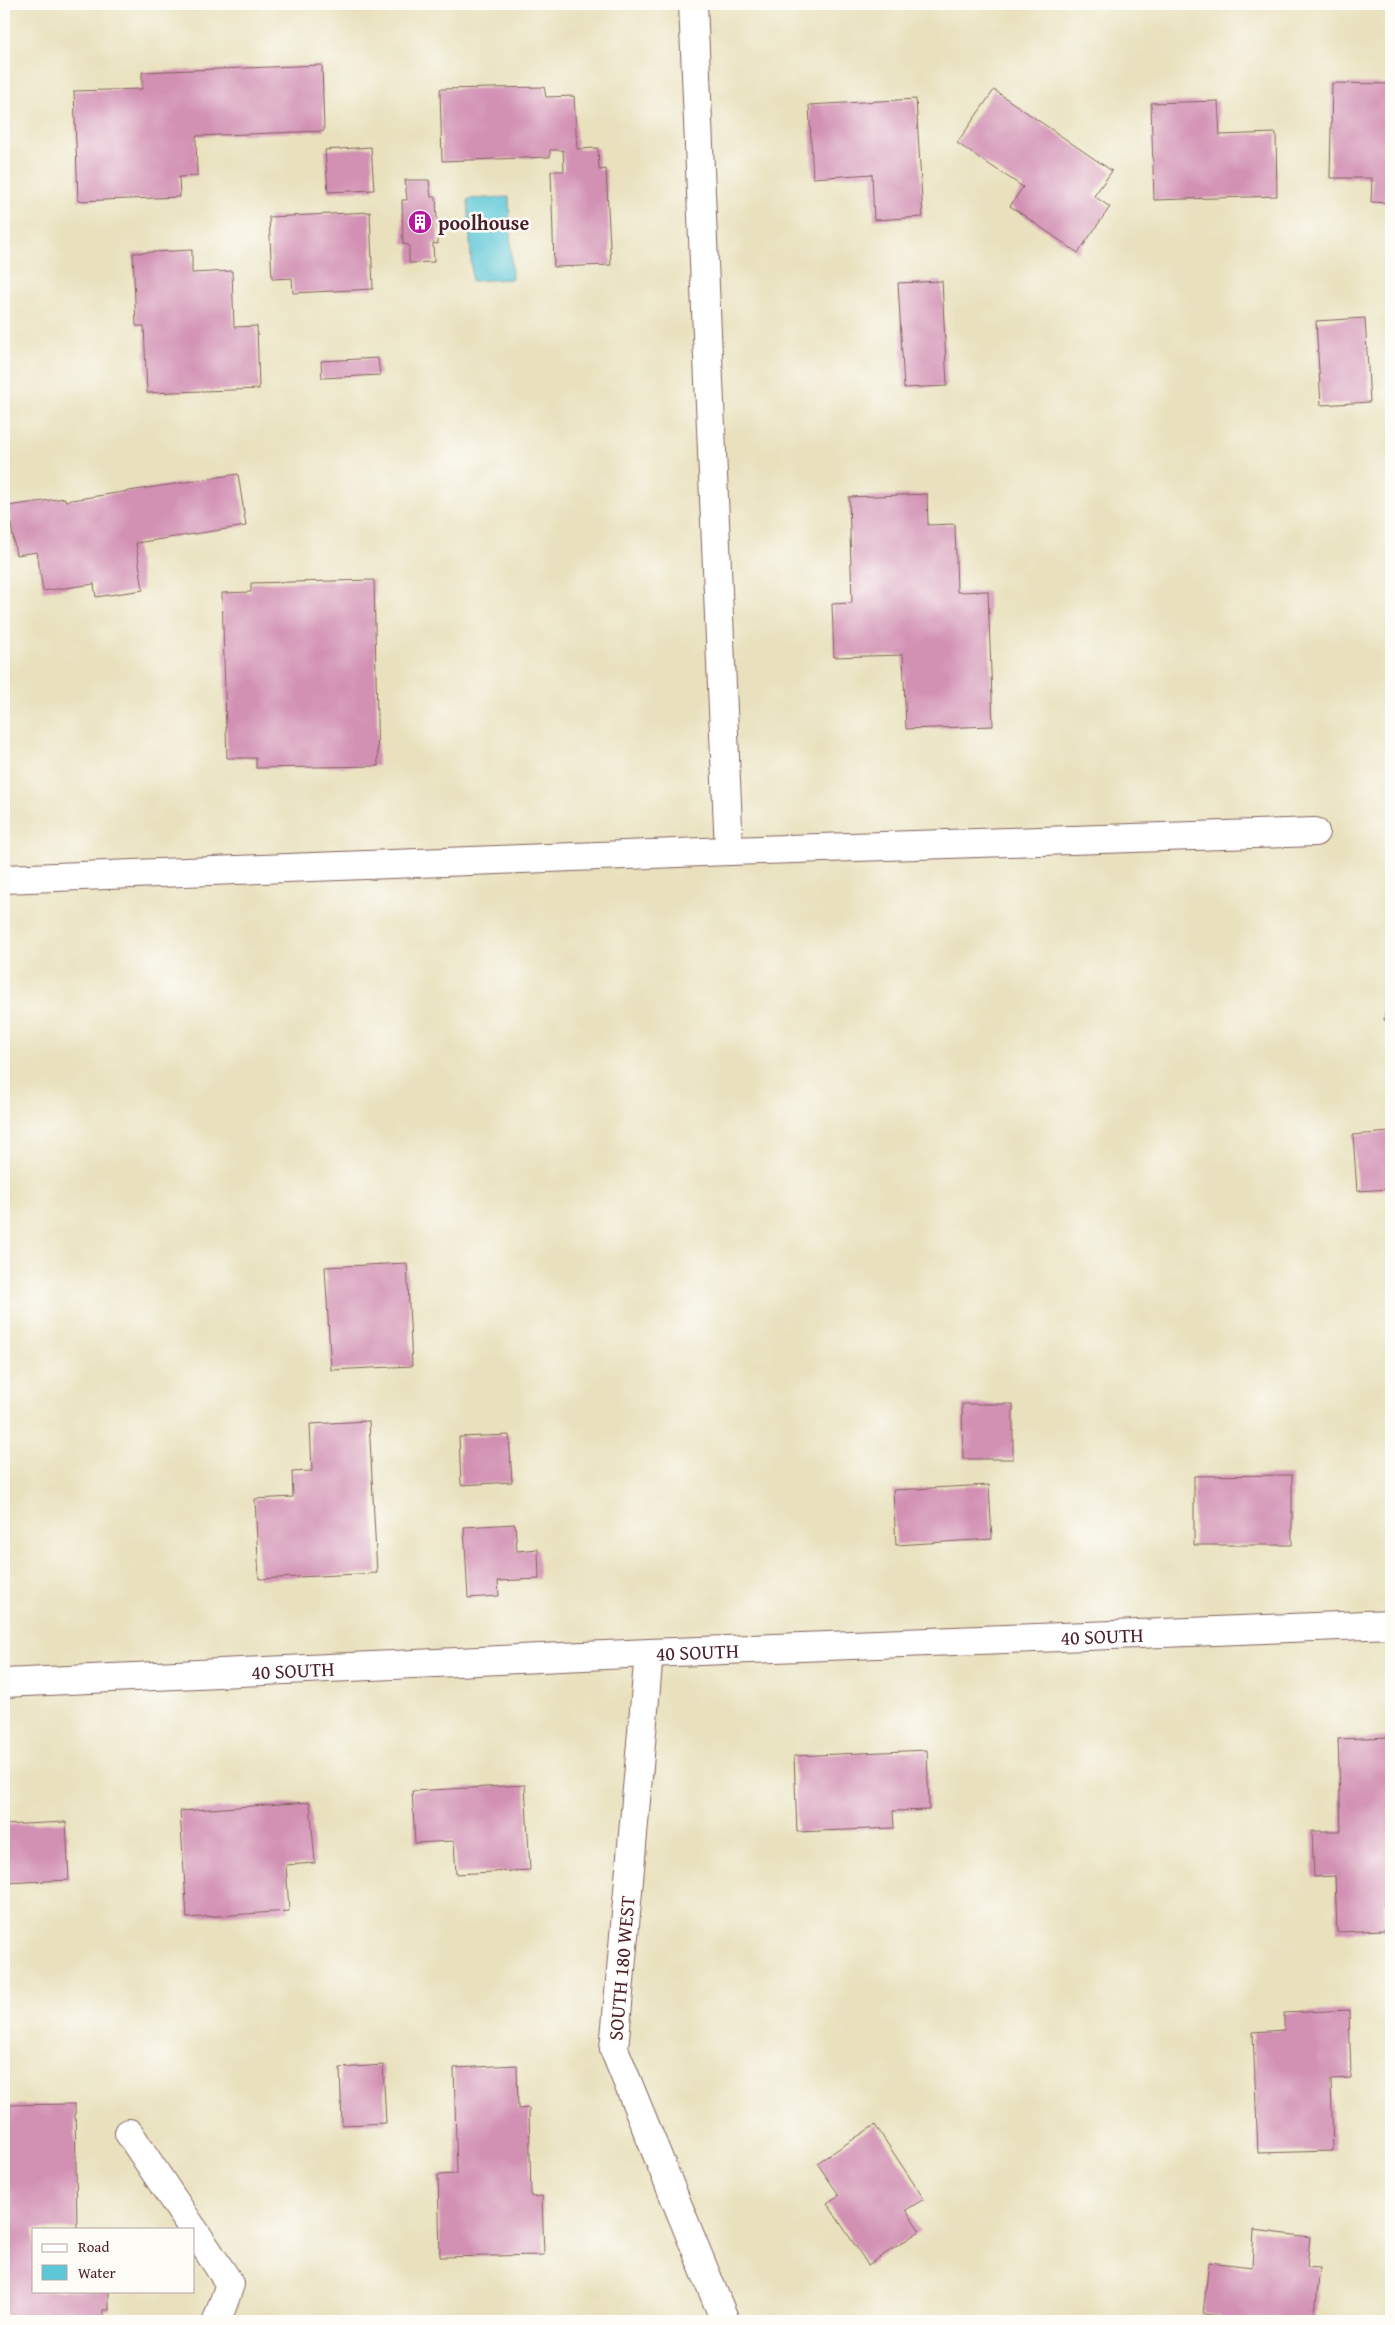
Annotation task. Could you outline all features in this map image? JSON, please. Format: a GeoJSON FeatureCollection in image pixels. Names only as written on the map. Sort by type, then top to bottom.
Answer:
{"type":"FeatureCollection","features":[{"type":"Feature","properties":{"kind":"street"},"geometry":{"type":"LineString","coordinates":[[694,4],[729,851]]}},
{"type":"Feature","properties":{"kind":"street"},"geometry":{"type":"LineString","coordinates":[[4,879],[729,851],[1315,832]]}},
{"type":"Feature","properties":{"kind":"street","name":"40 SOUTH"},"geometry":{"type":"LineString","coordinates":[[4,1683],[649,1653],[1391,1624]]}},
{"type":"Feature","properties":{"kind":"street","name":"SOUTH 180 WEST"},"geometry":{"type":"LineString","coordinates":[[649,1653],[614,2049],[725,2321]]}},
{"type":"Feature","properties":{"kind":"street"},"geometry":{"type":"LineString","coordinates":[[129,2133],[192,2228]]}},
{"type":"Feature","properties":{"kind":"street"},"geometry":{"type":"LineString","coordinates":[[195,2232],[230,2284],[217,2321]]}},
{"type":"Feature","properties":{"kind":"water"},"geometry":{"type":"Polygon","coordinates":[[[509,197],[512,279],[472,281],[468,199],[509,197]]]}},
{"type":"Feature","properties":{"kind":"building"},"geometry":{"type":"Polygon","coordinates":[[[322,65],[324,131],[196,136],[197,176],[179,177],[180,197],[78,201],[74,91],[142,89],[142,72],[322,65]]]}},
{"type":"Feature","properties":{"kind":"building"},"geometry":{"type":"Polygon","coordinates":[[[1332,83],[1390,84],[1391,203],[1371,202],[1372,178],[1330,178],[1332,83]]]}},
{"type":"Feature","properties":{"kind":"building"},"geometry":{"type":"Polygon","coordinates":[[[544,87],[546,97],[574,96],[577,149],[598,148],[599,170],[606,169],[611,265],[554,267],[551,171],[564,171],[563,150],[550,150],[550,157],[442,161],[440,89],[544,87]]]}},
{"type":"Feature","properties":{"kind":"building"},"geometry":{"type":"Polygon","coordinates":[[[994,90],[1112,171],[1094,196],[1110,207],[1078,253],[1010,206],[1023,187],[957,143],[994,90]]]}},
{"type":"Feature","properties":{"kind":"building"},"geometry":{"type":"Polygon","coordinates":[[[916,99],[923,217],[874,220],[872,174],[813,178],[809,105],[916,99]]]}},
{"type":"Feature","properties":{"kind":"building"},"geometry":{"type":"Polygon","coordinates":[[[1218,101],[1220,135],[1276,133],[1277,196],[1154,200],[1151,103],[1218,101]]]}},
{"type":"Feature","properties":{"kind":"building"},"geometry":{"type":"Polygon","coordinates":[[[371,147],[374,190],[328,192],[325,150],[371,147]]]}},
{"type":"Feature","properties":{"kind":"building","name":"poolhouse"},"geometry":{"type":"Polygon","coordinates":[[[405,180],[429,180],[431,197],[436,197],[438,244],[433,243],[434,262],[409,263],[409,245],[403,244],[402,200],[407,200],[405,180]]]}},
{"type":"Feature","properties":{"kind":"building"},"geometry":{"type":"Polygon","coordinates":[[[370,212],[373,289],[293,293],[292,278],[272,279],[269,217],[370,212]]]}},
{"type":"Feature","properties":{"kind":"building"},"geometry":{"type":"Polygon","coordinates":[[[192,250],[192,273],[232,271],[234,327],[257,326],[259,389],[147,393],[144,326],[136,326],[133,253],[192,250]]]}},
{"type":"Feature","properties":{"kind":"building"},"geometry":{"type":"Polygon","coordinates":[[[942,281],[947,386],[904,388],[898,283],[942,281]]]}},
{"type":"Feature","properties":{"kind":"building"},"geometry":{"type":"Polygon","coordinates":[[[1365,318],[1370,402],[1321,405],[1316,321],[1365,318]]]}},
{"type":"Feature","properties":{"kind":"building"},"geometry":{"type":"Polygon","coordinates":[[[378,358],[380,375],[322,378],[321,361],[378,358]]]}},
{"type":"Feature","properties":{"kind":"building"},"geometry":{"type":"Polygon","coordinates":[[[238,474],[246,526],[136,543],[143,590],[96,597],[94,584],[43,591],[37,552],[16,555],[8,506],[65,498],[65,501],[238,474]]]}},
{"type":"Feature","properties":{"kind":"building"},"geometry":{"type":"Polygon","coordinates":[[[927,494],[928,525],[955,524],[957,592],[988,591],[993,726],[906,729],[903,655],[834,657],[832,604],[852,603],[849,497],[927,494]]]}},
{"type":"Feature","properties":{"kind":"building"},"geometry":{"type":"Polygon","coordinates":[[[374,580],[378,766],[256,768],[256,758],[227,758],[222,593],[251,592],[251,583],[374,580]]]}},
{"type":"Feature","properties":{"kind":"building"},"geometry":{"type":"Polygon","coordinates":[[[1388,990],[1391,991],[1391,1021],[1384,1020],[1388,990]]]}},
{"type":"Feature","properties":{"kind":"building"},"geometry":{"type":"Polygon","coordinates":[[[1391,1132],[1391,1189],[1357,1191],[1353,1135],[1391,1132]]]}},
{"type":"Feature","properties":{"kind":"building"},"geometry":{"type":"Polygon","coordinates":[[[407,1263],[412,1366],[331,1370],[325,1267],[407,1263]]]}},
{"type":"Feature","properties":{"kind":"building"},"geometry":{"type":"Polygon","coordinates":[[[962,1404],[1013,1404],[1013,1459],[963,1459],[962,1404]]]}},
{"type":"Feature","properties":{"kind":"building"},"geometry":{"type":"Polygon","coordinates":[[[369,1421],[377,1573],[259,1579],[255,1499],[293,1497],[292,1472],[312,1471],[310,1424],[369,1421]]]}},
{"type":"Feature","properties":{"kind":"building"},"geometry":{"type":"Polygon","coordinates":[[[509,1435],[512,1482],[461,1485],[459,1437],[509,1435]]]}},
{"type":"Feature","properties":{"kind":"building"},"geometry":{"type":"Polygon","coordinates":[[[1292,1475],[1292,1545],[1194,1545],[1194,1476],[1292,1475]]]}},
{"type":"Feature","properties":{"kind":"building"},"geometry":{"type":"Polygon","coordinates":[[[989,1485],[992,1539],[896,1545],[893,1490],[989,1485]]]}},
{"type":"Feature","properties":{"kind":"building"},"geometry":{"type":"Polygon","coordinates":[[[515,1524],[517,1551],[538,1549],[539,1579],[498,1581],[499,1596],[468,1598],[464,1527],[515,1524]]]}},
{"type":"Feature","properties":{"kind":"building"},"geometry":{"type":"Polygon","coordinates":[[[1391,1737],[1391,1901],[1384,1901],[1385,1930],[1337,1932],[1335,1876],[1314,1877],[1312,1831],[1341,1831],[1338,1739],[1391,1737]]]}},
{"type":"Feature","properties":{"kind":"building"},"geometry":{"type":"Polygon","coordinates":[[[927,1750],[929,1810],[893,1811],[894,1828],[797,1832],[794,1756],[927,1750]]]}},
{"type":"Feature","properties":{"kind":"building"},"geometry":{"type":"Polygon","coordinates":[[[525,1785],[530,1870],[456,1874],[454,1841],[415,1843],[412,1791],[525,1785]]]}},
{"type":"Feature","properties":{"kind":"building"},"geometry":{"type":"Polygon","coordinates":[[[310,1802],[315,1863],[286,1865],[289,1911],[187,1918],[180,1811],[310,1802]]]}},
{"type":"Feature","properties":{"kind":"building"},"geometry":{"type":"Polygon","coordinates":[[[66,1822],[69,1880],[4,1883],[4,1825],[66,1822]]]}},
{"type":"Feature","properties":{"kind":"building"},"geometry":{"type":"Polygon","coordinates":[[[1349,2010],[1351,2078],[1331,2079],[1333,2151],[1258,2153],[1253,2032],[1284,2030],[1284,2013],[1349,2010]]]}},
{"type":"Feature","properties":{"kind":"building"},"geometry":{"type":"Polygon","coordinates":[[[383,2065],[386,2123],[342,2125],[340,2068],[383,2065]]]}},
{"type":"Feature","properties":{"kind":"building"},"geometry":{"type":"Polygon","coordinates":[[[517,2065],[518,2109],[529,2108],[531,2197],[542,2196],[544,2255],[440,2257],[438,2175],[457,2174],[454,2068],[517,2065]]]}},
{"type":"Feature","properties":{"kind":"building"},"geometry":{"type":"Polygon","coordinates":[[[75,2104],[77,2228],[32,2228],[32,2292],[109,2292],[109,2310],[103,2310],[103,2321],[4,2321],[4,2105],[75,2104]]]}},
{"type":"Feature","properties":{"kind":"building"},"geometry":{"type":"Polygon","coordinates":[[[875,2125],[924,2199],[906,2210],[920,2231],[868,2265],[827,2203],[839,2195],[817,2163],[875,2125]]]}},
{"type":"Feature","properties":{"kind":"building"},"geometry":{"type":"Polygon","coordinates":[[[1254,2230],[1310,2237],[1307,2267],[1320,2268],[1314,2321],[1220,2321],[1221,2316],[1203,2314],[1209,2262],[1252,2267],[1254,2230]]]}},
{"type":"Feature","properties":{"kind":"place","name":"poolhouse"},"geometry":{"type":"Point","coordinates":[420,222]}}]}
